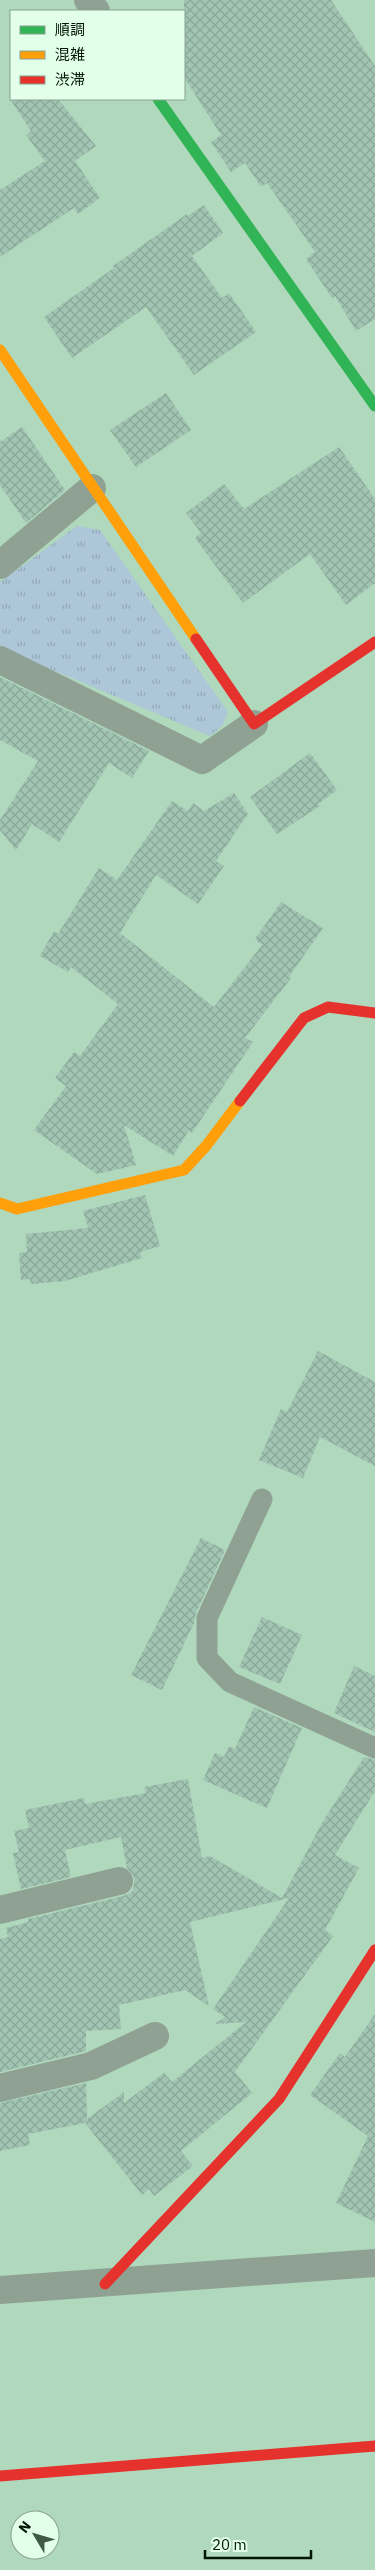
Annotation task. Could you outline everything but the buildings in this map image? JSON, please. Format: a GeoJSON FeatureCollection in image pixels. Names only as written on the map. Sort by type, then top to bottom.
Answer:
{"type":"FeatureCollection","features":[{"type":"Feature","properties":{"kind":"street"},"geometry":{"type":"LineString","coordinates":[[159,100],[375,406]]}},
{"type":"Feature","properties":{"kind":"street"},"geometry":{"type":"LineString","coordinates":[[0,350],[254,724]]}},
{"type":"Feature","properties":{"kind":"street"},"geometry":{"type":"LineString","coordinates":[[0,565],[92,488]]}},
{"type":"Feature","properties":{"kind":"street"},"geometry":{"type":"LineString","coordinates":[[0,660],[202,760],[375,642]]}},
{"type":"Feature","properties":{"kind":"street"},"geometry":{"type":"LineString","coordinates":[[0,1203],[17,1209],[184,1170],[206,1146],[304,1018],[328,1007],[375,1013]]}},
{"type":"Feature","properties":{"kind":"street"},"geometry":{"type":"LineString","coordinates":[[0,1910],[120,1881]]}},
{"type":"Feature","properties":{"kind":"street"},"geometry":{"type":"LineString","coordinates":[[105,2284],[279,2099],[375,1950]]}},
{"type":"Feature","properties":{"kind":"street"},"geometry":{"type":"LineString","coordinates":[[0,2088],[91,2066],[155,2036]]}},
{"type":"Feature","properties":{"kind":"street"},"geometry":{"type":"LineString","coordinates":[[0,2290],[105,2284],[375,2263]]}},
{"type":"Feature","properties":{"kind":"street"},"geometry":{"type":"LineString","coordinates":[[0,2476],[375,2446]]}},
{"type":"Feature","properties":{"kind":"lane"},"geometry":{"type":"LineString","coordinates":[[262,1499],[207,1618],[207,1658],[230,1682],[375,1748]]}},
{"type":"Feature","properties":{"kind":"green space"},"geometry":{"type":"Polygon","coordinates":[[[77,526],[100,530],[228,712],[223,725],[210,736],[0,648],[0,582],[77,526]]]}},
{"type":"Feature","properties":{"kind":"traffic: fast"},"geometry":{"type":"LineString","coordinates":[[159,100],[375,406]]}},
{"type":"Feature","properties":{"kind":"traffic: slow"},"geometry":{"type":"LineString","coordinates":[[0,350],[196,639]]}},
{"type":"Feature","properties":{"kind":"traffic: slow"},"geometry":{"type":"LineString","coordinates":[[0,1203],[17,1209],[184,1170],[206,1146],[240,1101]]}},
{"type":"Feature","properties":{"kind":"traffic: jam"},"geometry":{"type":"LineString","coordinates":[[196,639],[254,724],[375,642]]}},
{"type":"Feature","properties":{"kind":"traffic: jam"},"geometry":{"type":"LineString","coordinates":[[240,1101],[304,1018],[328,1007],[375,1013]]}},
{"type":"Feature","properties":{"kind":"traffic: jam"},"geometry":{"type":"LineString","coordinates":[[105,2284],[279,2099],[375,1950]]}},
{"type":"Feature","properties":{"kind":"traffic: jam"},"geometry":{"type":"LineString","coordinates":[[0,2476],[375,2446]]}}]}
